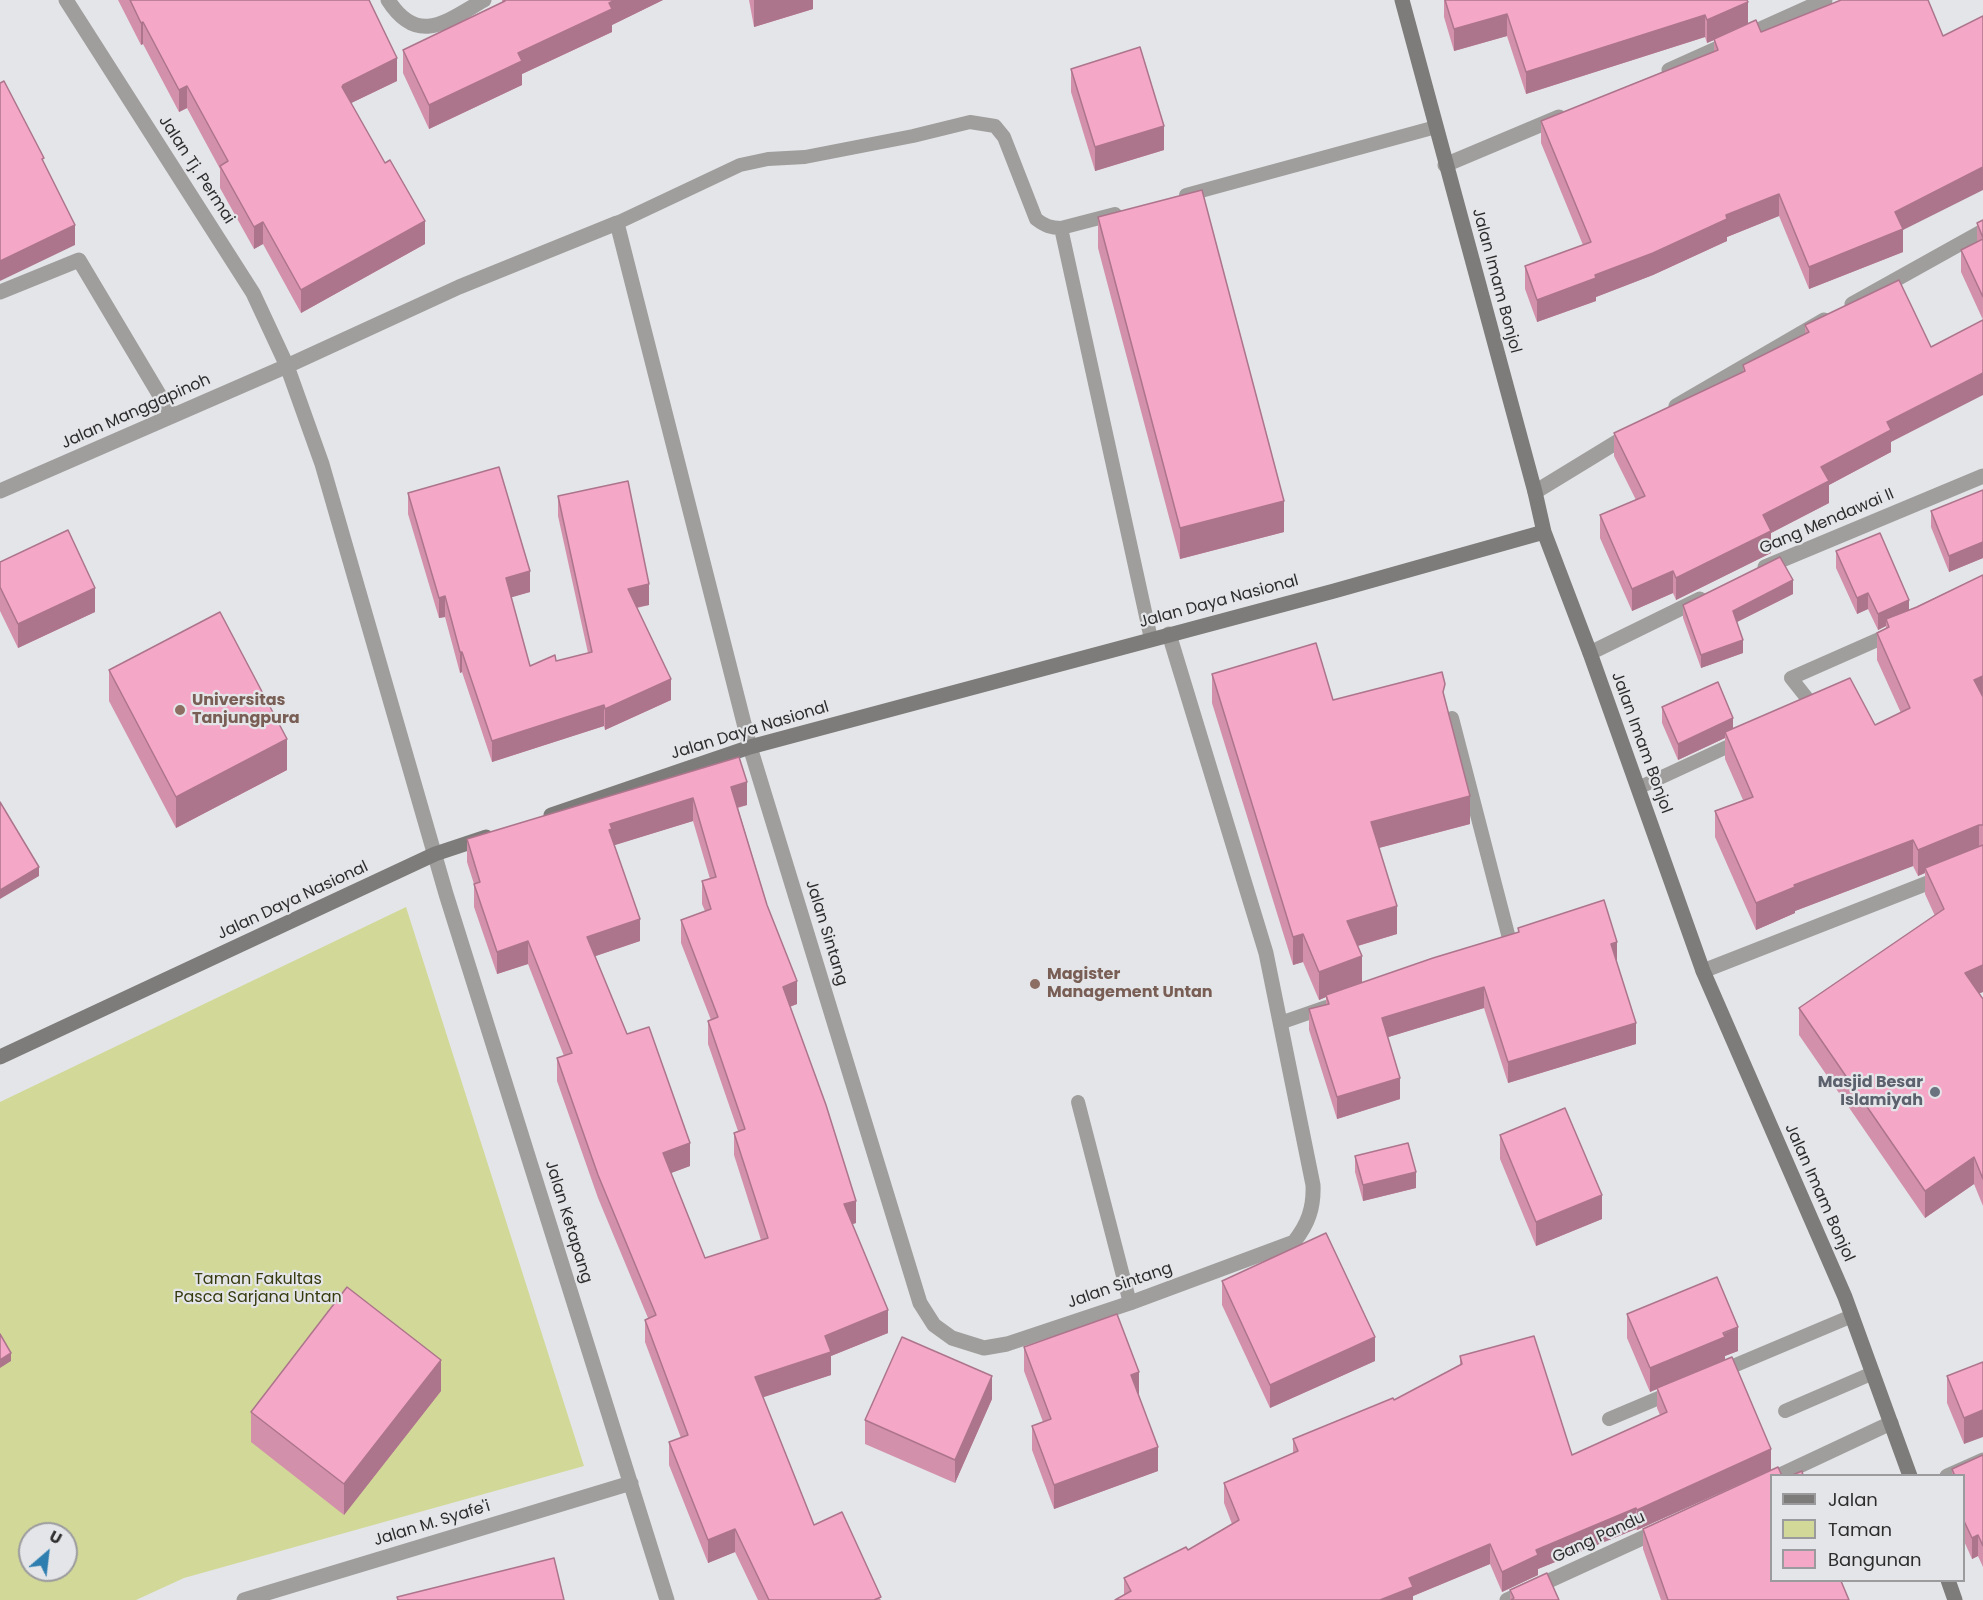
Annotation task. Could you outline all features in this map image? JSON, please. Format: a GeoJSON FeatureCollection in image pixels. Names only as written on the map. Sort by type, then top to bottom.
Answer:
{"type":"FeatureCollection","features":[{"type":"Feature","properties":{"kind":"main road","name":"Jalan Imam Bonjol"},"geometry":{"type":"LineString","coordinates":[[1402,0],[1544,532],[1590,653],[1703,971],[1845,1297],[1909,1474]]}},
{"type":"Feature","properties":{"kind":"main road","name":"Jalan Daya Nasional"},"geometry":{"type":"LineString","coordinates":[[536,820],[750,747],[1169,633],[1345,588],[1544,532]]}},
{"type":"Feature","properties":{"kind":"main road","name":"Jalan Daya Nasional"},"geometry":{"type":"LineString","coordinates":[[0,1057],[435,854],[502,831]]}},
{"type":"Feature","properties":{"kind":"main road"},"geometry":{"type":"LineString","coordinates":[[1948,1582],[1955,1600]]}},
{"type":"Feature","properties":{"kind":"street","name":"Jalan Tj. Permai"},"geometry":{"type":"LineString","coordinates":[[66,0],[253,293],[287,366],[322,464],[435,854]]}},
{"type":"Feature","properties":{"kind":"street"},"geometry":{"type":"LineString","coordinates":[[388,0],[397,15],[408,23],[420,27],[434,26],[484,0]]}},
{"type":"Feature","properties":{"kind":"street"},"geometry":{"type":"LineString","coordinates":[[1653,77],[1826,0]]}},
{"type":"Feature","properties":{"kind":"street"},"geometry":{"type":"LineString","coordinates":[[1445,165],[1576,109]]}},
{"type":"Feature","properties":{"kind":"street","name":"Jalan Manggapinoh"},"geometry":{"type":"LineString","coordinates":[[0,491],[287,366],[459,286],[617,223]]}},
{"type":"Feature","properties":{"kind":"street","name":"Jalan Sintang"},"geometry":{"type":"LineString","coordinates":[[617,223],[750,747],[920,1303],[934,1325],[952,1338],[984,1347],[1007,1344],[1130,1303],[1294,1242],[1310,1216],[1314,1202],[1312,1185],[1266,953],[1169,633]]}},
{"type":"Feature","properties":{"kind":"street"},"geometry":{"type":"LineString","coordinates":[[1662,415],[1730,373],[1983,231]]}},
{"type":"Feature","properties":{"kind":"street"},"geometry":{"type":"LineString","coordinates":[[0,292],[80,260],[172,416]]}},
{"type":"Feature","properties":{"kind":"street"},"geometry":{"type":"LineString","coordinates":[[1535,492],[1642,426]]}},
{"type":"Feature","properties":{"kind":"street","name":"Gang Mendawai II"},"geometry":{"type":"LineString","coordinates":[[1751,574],[1784,558],[1983,476]]}},
{"type":"Feature","properties":{"kind":"street"},"geometry":{"type":"LineString","coordinates":[[1590,653],[1719,590]]}},
{"type":"Feature","properties":{"kind":"street","name":"Jalan Ketapang"},"geometry":{"type":"LineString","coordinates":[[435,854],[667,1600]]}},
{"type":"Feature","properties":{"kind":"street"},"geometry":{"type":"LineString","coordinates":[[1703,971],[1961,870]]}},
{"type":"Feature","properties":{"kind":"street"},"geometry":{"type":"LineString","coordinates":[[1782,1474],[1891,1424]]}},
{"type":"Feature","properties":{"kind":"street"},"geometry":{"type":"LineString","coordinates":[[1952,1474],[1983,1460]]}},
{"type":"Feature","properties":{"kind":"street","name":"Jalan M. Syafe'i"},"geometry":{"type":"LineString","coordinates":[[244,1600],[632,1482]]}},
{"type":"Feature","properties":{"kind":"street","name":"Gang Pandu"},"geometry":{"type":"LineString","coordinates":[[1507,1600],[1676,1522]]}},
{"type":"Feature","properties":{"kind":"lane"},"geometry":{"type":"LineString","coordinates":[[617,223],[740,165],[768,159],[805,157],[913,136],[970,122],[995,126],[1004,137],[1036,219],[1044,225],[1061,228],[1129,210]]}},
{"type":"Feature","properties":{"kind":"lane"},"geometry":{"type":"LineString","coordinates":[[1174,198],[1436,127]]}},
{"type":"Feature","properties":{"kind":"lane"},"geometry":{"type":"LineString","coordinates":[[1061,228],[1150,639]]}},
{"type":"Feature","properties":{"kind":"lane"},"geometry":{"type":"LineString","coordinates":[[1793,717],[1814,707],[1791,678],[1910,625]]}},
{"type":"Feature","properties":{"kind":"lane"},"geometry":{"type":"LineString","coordinates":[[1452,718],[1510,942]]}},
{"type":"Feature","properties":{"kind":"lane"},"geometry":{"type":"LineString","coordinates":[[1638,788],[1752,736]]}},
{"type":"Feature","properties":{"kind":"lane"},"geometry":{"type":"LineString","coordinates":[[1280,1023],[1335,1004]]}},
{"type":"Feature","properties":{"kind":"lane"},"geometry":{"type":"LineString","coordinates":[[1078,1102],[1130,1303]]}},
{"type":"Feature","properties":{"kind":"lane"},"geometry":{"type":"LineString","coordinates":[[1707,1377],[1852,1316]]}},
{"type":"Feature","properties":{"kind":"lane"},"geometry":{"type":"LineString","coordinates":[[1785,1411],[1873,1373]]}},
{"type":"Feature","properties":{"kind":"lane"},"geometry":{"type":"LineString","coordinates":[[1609,1419],[1685,1386]]}},
{"type":"Feature","properties":{"kind":"green space","name":"Taman Fakultas Pasca Sarjana Untan"},"geometry":{"type":"Polygon","coordinates":[[[406,907],[584,1466],[184,1578],[136,1600],[0,1600],[0,1102],[406,907]]]}},
{"type":"Feature","properties":{"kind":"building"},"geometry":{"type":"Polygon","coordinates":[[[130,0],[369,0],[397,58],[342,87],[385,163],[390,160],[425,221],[301,290],[263,222],[254,227],[220,166],[228,161],[187,86],[179,90],[130,0]]]}},
{"type":"Feature","properties":{"kind":"building"},"geometry":{"type":"Polygon","coordinates":[[[504,0],[615,0],[609,3],[612,9],[518,53],[522,61],[429,105],[403,50],[504,0]]]}},
{"type":"Feature","properties":{"kind":"building"},"geometry":{"type":"Polygon","coordinates":[[[1445,0],[1747,0],[1748,2],[1707,20],[1705,15],[1526,72],[1507,14],[1454,29],[1445,0]]]}},
{"type":"Feature","properties":{"kind":"building"},"geometry":{"type":"Polygon","coordinates":[[[1841,0],[1928,0],[1943,36],[1983,16],[1983,167],[1895,212],[1903,229],[1809,267],[1779,194],[1726,215],[1727,219],[1653,253],[1595,275],[1596,278],[1537,300],[1525,266],[1591,242],[1541,121],[1718,50],[1714,39],[1756,20],[1761,32],[1841,0]]]}},
{"type":"Feature","properties":{"kind":"building"},"geometry":{"type":"Polygon","coordinates":[[[1140,47],[1164,126],[1095,147],[1071,69],[1140,47]]]}},
{"type":"Feature","properties":{"kind":"building"},"geometry":{"type":"Polygon","coordinates":[[[4,81],[44,158],[42,159],[75,225],[0,261],[0,83],[4,81]]]}},
{"type":"Feature","properties":{"kind":"building"},"geometry":{"type":"Polygon","coordinates":[[[1202,190],[1284,501],[1180,528],[1098,217],[1202,190]]]}},
{"type":"Feature","properties":{"kind":"building"},"geometry":{"type":"Polygon","coordinates":[[[1983,220],[1983,238],[1977,223],[1983,220]]]}},
{"type":"Feature","properties":{"kind":"building"},"geometry":{"type":"Polygon","coordinates":[[[1983,239],[1983,297],[1961,250],[1983,239]]]}},
{"type":"Feature","properties":{"kind":"building"},"geometry":{"type":"Polygon","coordinates":[[[1899,280],[1931,347],[1983,320],[1983,373],[1887,422],[1891,430],[1821,467],[1829,481],[1763,515],[1771,531],[1676,578],[1673,571],[1632,589],[1600,515],[1645,496],[1614,433],[1745,371],[1743,365],[1809,332],[1805,325],[1899,280]]]}},
{"type":"Feature","properties":{"kind":"building"},"geometry":{"type":"Polygon","coordinates":[[[499,467],[530,571],[506,578],[530,666],[555,655],[556,661],[592,652],[558,496],[628,481],[649,584],[628,589],[671,679],[605,709],[604,705],[492,741],[462,652],[460,652],[445,596],[439,598],[408,493],[499,467]]]}},
{"type":"Feature","properties":{"kind":"building"},"geometry":{"type":"Polygon","coordinates":[[[1983,490],[1983,542],[1949,556],[1931,511],[1983,490]]]}},
{"type":"Feature","properties":{"kind":"building"},"geometry":{"type":"Polygon","coordinates":[[[68,530],[95,588],[18,624],[0,587],[0,562],[68,530]]]}},
{"type":"Feature","properties":{"kind":"building"},"geometry":{"type":"Polygon","coordinates":[[[1880,533],[1909,600],[1878,614],[1868,593],[1857,598],[1836,551],[1880,533]]]}},
{"type":"Feature","properties":{"kind":"building"},"geometry":{"type":"Polygon","coordinates":[[[1780,557],[1793,580],[1733,611],[1743,640],[1701,655],[1683,605],[1780,557]]]}},
{"type":"Feature","properties":{"kind":"building"},"geometry":{"type":"Polygon","coordinates":[[[1983,575],[1983,676],[1974,680],[1983,697],[1983,825],[1918,850],[1913,840],[1794,885],[1795,887],[1756,903],[1715,811],[1753,797],[1725,732],[1850,678],[1875,725],[1910,708],[1877,633],[1889,627],[1886,619],[1917,607],[1983,575]]]}},
{"type":"Feature","properties":{"kind":"building"},"geometry":{"type":"Polygon","coordinates":[[[220,612],[287,739],[176,797],[109,670],[220,612]]]}},
{"type":"Feature","properties":{"kind":"building"},"geometry":{"type":"Polygon","coordinates":[[[1316,643],[1333,700],[1442,672],[1445,684],[1443,692],[1470,796],[1371,822],[1397,906],[1347,921],[1362,956],[1319,972],[1303,934],[1293,937],[1212,674],[1316,643]]]}},
{"type":"Feature","properties":{"kind":"building"},"geometry":{"type":"Polygon","coordinates":[[[1718,682],[1733,718],[1678,744],[1662,707],[1718,682]]]}},
{"type":"Feature","properties":{"kind":"building"},"geometry":{"type":"Polygon","coordinates":[[[739,757],[747,782],[731,787],[767,905],[797,981],[783,987],[826,1105],[856,1201],[844,1204],[888,1310],[825,1336],[831,1352],[755,1377],[814,1525],[842,1512],[881,1597],[874,1600],[769,1600],[735,1529],[708,1540],[669,1442],[688,1435],[645,1320],[656,1315],[598,1175],[557,1058],[572,1053],[528,941],[497,952],[474,884],[480,882],[467,839],[739,757]],[[693,798],[610,824],[612,829],[609,830],[640,919],[587,937],[627,1034],[649,1027],[690,1143],[663,1153],[705,1258],[768,1238],[734,1133],[745,1129],[708,1021],[718,1017],[681,920],[711,909],[702,881],[716,877],[693,798]]]}},
{"type":"Feature","properties":{"kind":"building"},"geometry":{"type":"Polygon","coordinates":[[[0,802],[39,867],[0,890],[0,802]]]}},
{"type":"Feature","properties":{"kind":"building"},"geometry":{"type":"Polygon","coordinates":[[[1983,845],[1983,965],[1965,973],[1983,999],[1983,1179],[1974,1157],[1925,1191],[1799,1008],[1944,909],[1925,868],[1983,845]]]}},
{"type":"Feature","properties":{"kind":"building"},"geometry":{"type":"Polygon","coordinates":[[[1604,900],[1617,942],[1611,944],[1636,1023],[1508,1062],[1484,987],[1382,1018],[1400,1078],[1337,1097],[1309,1009],[1329,1004],[1326,995],[1433,958],[1519,932],[1518,928],[1604,900]]]}},
{"type":"Feature","properties":{"kind":"building"},"geometry":{"type":"Polygon","coordinates":[[[1565,1108],[1602,1195],[1536,1222],[1500,1135],[1565,1108]]]}},
{"type":"Feature","properties":{"kind":"building"},"geometry":{"type":"Polygon","coordinates":[[[1408,1143],[1416,1172],[1363,1185],[1355,1156],[1408,1143]]]}},
{"type":"Feature","properties":{"kind":"building"},"geometry":{"type":"Polygon","coordinates":[[[1326,1233],[1375,1337],[1270,1385],[1222,1281],[1326,1233]]]}},
{"type":"Feature","properties":{"kind":"building"},"geometry":{"type":"Polygon","coordinates":[[[1717,1277],[1738,1327],[1723,1333],[1725,1337],[1650,1368],[1627,1314],[1717,1277]]]}},
{"type":"Feature","properties":{"kind":"building"},"geometry":{"type":"Polygon","coordinates":[[[347,1287],[441,1360],[344,1484],[251,1412],[347,1287]]]}},
{"type":"Feature","properties":{"kind":"building"},"geometry":{"type":"Polygon","coordinates":[[[1117,1314],[1139,1372],[1131,1375],[1158,1447],[1054,1485],[1032,1426],[1051,1419],[1024,1347],[1117,1314]]]}},
{"type":"Feature","properties":{"kind":"building"},"geometry":{"type":"Polygon","coordinates":[[[0,1334],[11,1353],[0,1360],[0,1334]]]}},
{"type":"Feature","properties":{"kind":"building"},"geometry":{"type":"Polygon","coordinates":[[[1534,1336],[1572,1455],[1667,1412],[1657,1388],[1732,1357],[1771,1449],[1637,1510],[1636,1508],[1536,1550],[1538,1555],[1502,1572],[1490,1544],[1409,1578],[1413,1587],[1380,1600],[1115,1600],[1131,1591],[1124,1578],[1186,1547],[1188,1550],[1239,1520],[1224,1483],[1298,1451],[1293,1439],[1393,1398],[1394,1400],[1462,1364],[1460,1356],[1534,1336]]]}},
{"type":"Feature","properties":{"kind":"building"},"geometry":{"type":"Polygon","coordinates":[[[902,1337],[992,1376],[955,1460],[865,1420],[902,1337]]]}},
{"type":"Feature","properties":{"kind":"building"},"geometry":{"type":"Polygon","coordinates":[[[1983,1362],[1983,1410],[1964,1418],[1947,1376],[1983,1362]]]}},
{"type":"Feature","properties":{"kind":"building"},"geometry":{"type":"Polygon","coordinates":[[[1983,1455],[1983,1546],[1978,1535],[1972,1538],[1965,1523],[1965,1474],[1954,1474],[1952,1469],[1983,1455]]]}},
{"type":"Feature","properties":{"kind":"building"},"geometry":{"type":"Polygon","coordinates":[[[1778,1467],[1781,1474],[1770,1474],[1770,1582],[1841,1582],[1849,1600],[1668,1600],[1643,1529],[1778,1467]]]}},
{"type":"Feature","properties":{"kind":"building"},"geometry":{"type":"Polygon","coordinates":[[[554,1558],[564,1600],[398,1600],[397,1597],[554,1558]]]}},
{"type":"Feature","properties":{"kind":"building"},"geometry":{"type":"Polygon","coordinates":[[[1547,1573],[1559,1600],[1511,1600],[1514,1598],[1510,1590],[1547,1573]]]}},
{"type":"Feature","properties":{"kind":"place","name":"Universitas Tanjungpura"},"geometry":{"type":"Point","coordinates":[180,710]}},
{"type":"Feature","properties":{"kind":"place","name":"Magister Management Untan"},"geometry":{"type":"Point","coordinates":[1035,984]}},
{"type":"Feature","properties":{"kind":"place","name":"Masjid Besar Islamiyah"},"geometry":{"type":"Point","coordinates":[1935,1092]}}]}
